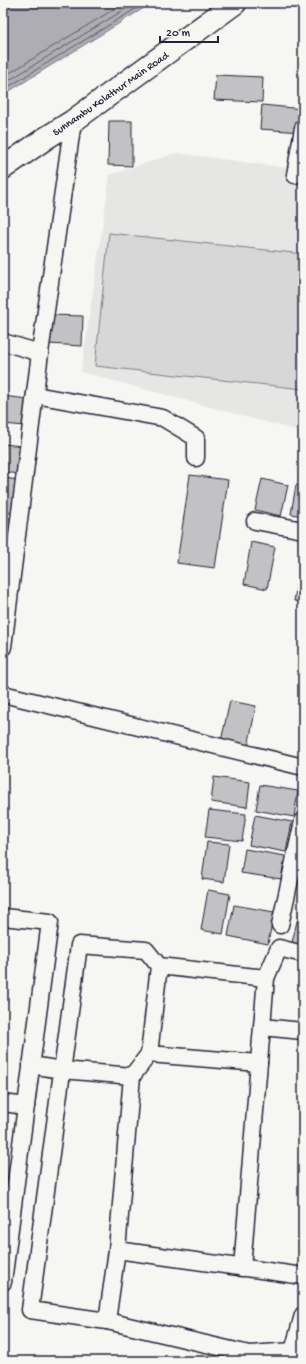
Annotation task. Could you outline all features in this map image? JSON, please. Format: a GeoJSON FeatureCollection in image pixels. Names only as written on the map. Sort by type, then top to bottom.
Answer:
{"type":"FeatureCollection","features":[{"type":"Feature","properties":{"kind":"street","name":"Sunnambu Kolathur Main Road"},"geometry":{"type":"LineString","coordinates":[[3,168],[73,121],[236,3]]}},
{"type":"Feature","properties":{"kind":"street"},"geometry":{"type":"LineString","coordinates":[[3,647],[40,353],[73,121]]}},
{"type":"Feature","properties":{"kind":"street"},"geometry":{"type":"LineString","coordinates":[[295,175],[303,128]]}},
{"type":"Feature","properties":{"kind":"street"},"geometry":{"type":"LineString","coordinates":[[3,342],[40,353]]}},
{"type":"Feature","properties":{"kind":"street"},"geometry":{"type":"LineString","coordinates":[[35,395],[163,418],[196,438],[196,458]]}},
{"type":"Feature","properties":{"kind":"street"},"geometry":{"type":"LineString","coordinates":[[255,521],[303,530]]}},
{"type":"Feature","properties":{"kind":"street"},"geometry":{"type":"LineString","coordinates":[[3,694],[303,767]]}},
{"type":"Feature","properties":{"kind":"street"},"geometry":{"type":"LineString","coordinates":[[280,925],[303,821]]}},
{"type":"Feature","properties":{"kind":"street"},"geometry":{"type":"LineString","coordinates":[[3,917],[50,922],[3,1282]]}},
{"type":"Feature","properties":{"kind":"street"},"geometry":{"type":"LineString","coordinates":[[107,1321],[117,1250],[132,1076],[149,1054],[158,966],[146,950],[79,945],[30,1310],[107,1321],[250,1354],[293,1351],[303,1314]]}},
{"type":"Feature","properties":{"kind":"street"},"geometry":{"type":"LineString","coordinates":[[242,1268],[266,978],[278,948],[303,954]]}},
{"type":"Feature","properties":{"kind":"street"},"geometry":{"type":"LineString","coordinates":[[158,966],[266,978]]}},
{"type":"Feature","properties":{"kind":"street"},"geometry":{"type":"LineString","coordinates":[[262,1027],[303,1031]]}},
{"type":"Feature","properties":{"kind":"street"},"geometry":{"type":"LineString","coordinates":[[149,1054],[259,1063]]}},
{"type":"Feature","properties":{"kind":"street"},"geometry":{"type":"LineString","coordinates":[[31,1065],[62,1070],[132,1076]]}},
{"type":"Feature","properties":{"kind":"street"},"geometry":{"type":"LineString","coordinates":[[3,1103],[26,1106]]}},
{"type":"Feature","properties":{"kind":"street"},"geometry":{"type":"LineString","coordinates":[[117,1250],[303,1276]]}},
{"type":"Feature","properties":{"kind":"shaded area"},"geometry":{"type":"Polygon","coordinates":[[[176,153],[303,170],[303,432],[81,372],[110,175],[176,153]]]}},
{"type":"Feature","properties":{"kind":"shaded area"},"geometry":{"type":"Polygon","coordinates":[[[109,233],[303,254],[303,389],[95,366],[109,233]]]}},
{"type":"Feature","properties":{"kind":"water"},"geometry":{"type":"Polygon","coordinates":[[[3,3],[152,3],[3,95],[3,3]]]}},
{"type":"Feature","properties":{"kind":"building"},"geometry":{"type":"Polygon","coordinates":[[[216,75],[263,77],[262,102],[214,100],[216,75]]]}},
{"type":"Feature","properties":{"kind":"building"},"geometry":{"type":"Polygon","coordinates":[[[262,105],[303,109],[301,132],[260,129],[262,105]]]}},
{"type":"Feature","properties":{"kind":"building"},"geometry":{"type":"Polygon","coordinates":[[[109,121],[132,121],[132,166],[108,165],[109,121]]]}},
{"type":"Feature","properties":{"kind":"building"},"geometry":{"type":"Polygon","coordinates":[[[50,315],[83,316],[82,346],[49,344],[50,315]]]}},
{"type":"Feature","properties":{"kind":"building"},"geometry":{"type":"Polygon","coordinates":[[[3,396],[28,399],[25,426],[3,424],[3,396]]]}},
{"type":"Feature","properties":{"kind":"building"},"geometry":{"type":"Polygon","coordinates":[[[3,444],[23,446],[19,474],[3,472],[3,444]]]}},
{"type":"Feature","properties":{"kind":"building"},"geometry":{"type":"Polygon","coordinates":[[[190,475],[228,480],[215,568],[177,563],[190,475]]]}},
{"type":"Feature","properties":{"kind":"building"},"geometry":{"type":"Polygon","coordinates":[[[3,478],[20,480],[16,514],[3,512],[3,478]]]}},
{"type":"Feature","properties":{"kind":"building"},"geometry":{"type":"Polygon","coordinates":[[[262,479],[288,485],[281,516],[255,510],[262,479]]]}},
{"type":"Feature","properties":{"kind":"building"},"geometry":{"type":"Polygon","coordinates":[[[296,485],[303,487],[303,516],[291,514],[296,485]]]}},
{"type":"Feature","properties":{"kind":"building"},"geometry":{"type":"Polygon","coordinates":[[[3,517],[16,519],[12,550],[3,549],[3,517]]]}},
{"type":"Feature","properties":{"kind":"building"},"geometry":{"type":"Polygon","coordinates":[[[251,542],[275,547],[267,589],[244,584],[251,542]]]}},
{"type":"Feature","properties":{"kind":"building"},"geometry":{"type":"Polygon","coordinates":[[[303,553],[303,602],[294,601],[303,553]]]}},
{"type":"Feature","properties":{"kind":"building"},"geometry":{"type":"Polygon","coordinates":[[[230,701],[256,706],[248,747],[221,741],[230,701]]]}},
{"type":"Feature","properties":{"kind":"building"},"geometry":{"type":"Polygon","coordinates":[[[214,777],[250,782],[247,807],[211,802],[214,777]]]}},
{"type":"Feature","properties":{"kind":"building"},"geometry":{"type":"Polygon","coordinates":[[[260,785],[298,791],[294,817],[256,810],[260,785]]]}},
{"type":"Feature","properties":{"kind":"building"},"geometry":{"type":"Polygon","coordinates":[[[209,810],[246,814],[242,841],[205,837],[209,810]]]}},
{"type":"Feature","properties":{"kind":"building"},"geometry":{"type":"Polygon","coordinates":[[[255,815],[292,822],[286,852],[249,845],[255,815]]]}},
{"type":"Feature","properties":{"kind":"building"},"geometry":{"type":"Polygon","coordinates":[[[207,842],[229,844],[224,882],[202,879],[207,842]]]}},
{"type":"Feature","properties":{"kind":"building"},"geometry":{"type":"Polygon","coordinates":[[[245,849],[285,856],[281,879],[241,873],[245,849]]]}},
{"type":"Feature","properties":{"kind":"building"},"geometry":{"type":"Polygon","coordinates":[[[208,890],[230,894],[223,934],[201,930],[208,890]]]}},
{"type":"Feature","properties":{"kind":"building"},"geometry":{"type":"Polygon","coordinates":[[[303,900],[303,918],[299,917],[303,900]]]}},
{"type":"Feature","properties":{"kind":"building"},"geometry":{"type":"Polygon","coordinates":[[[234,905],[274,912],[268,944],[228,936],[234,905]]]}},
{"type":"Feature","properties":{"kind":"building"},"geometry":{"type":"Polygon","coordinates":[[[297,921],[303,922],[303,950],[291,947],[297,921]]]}}]}
